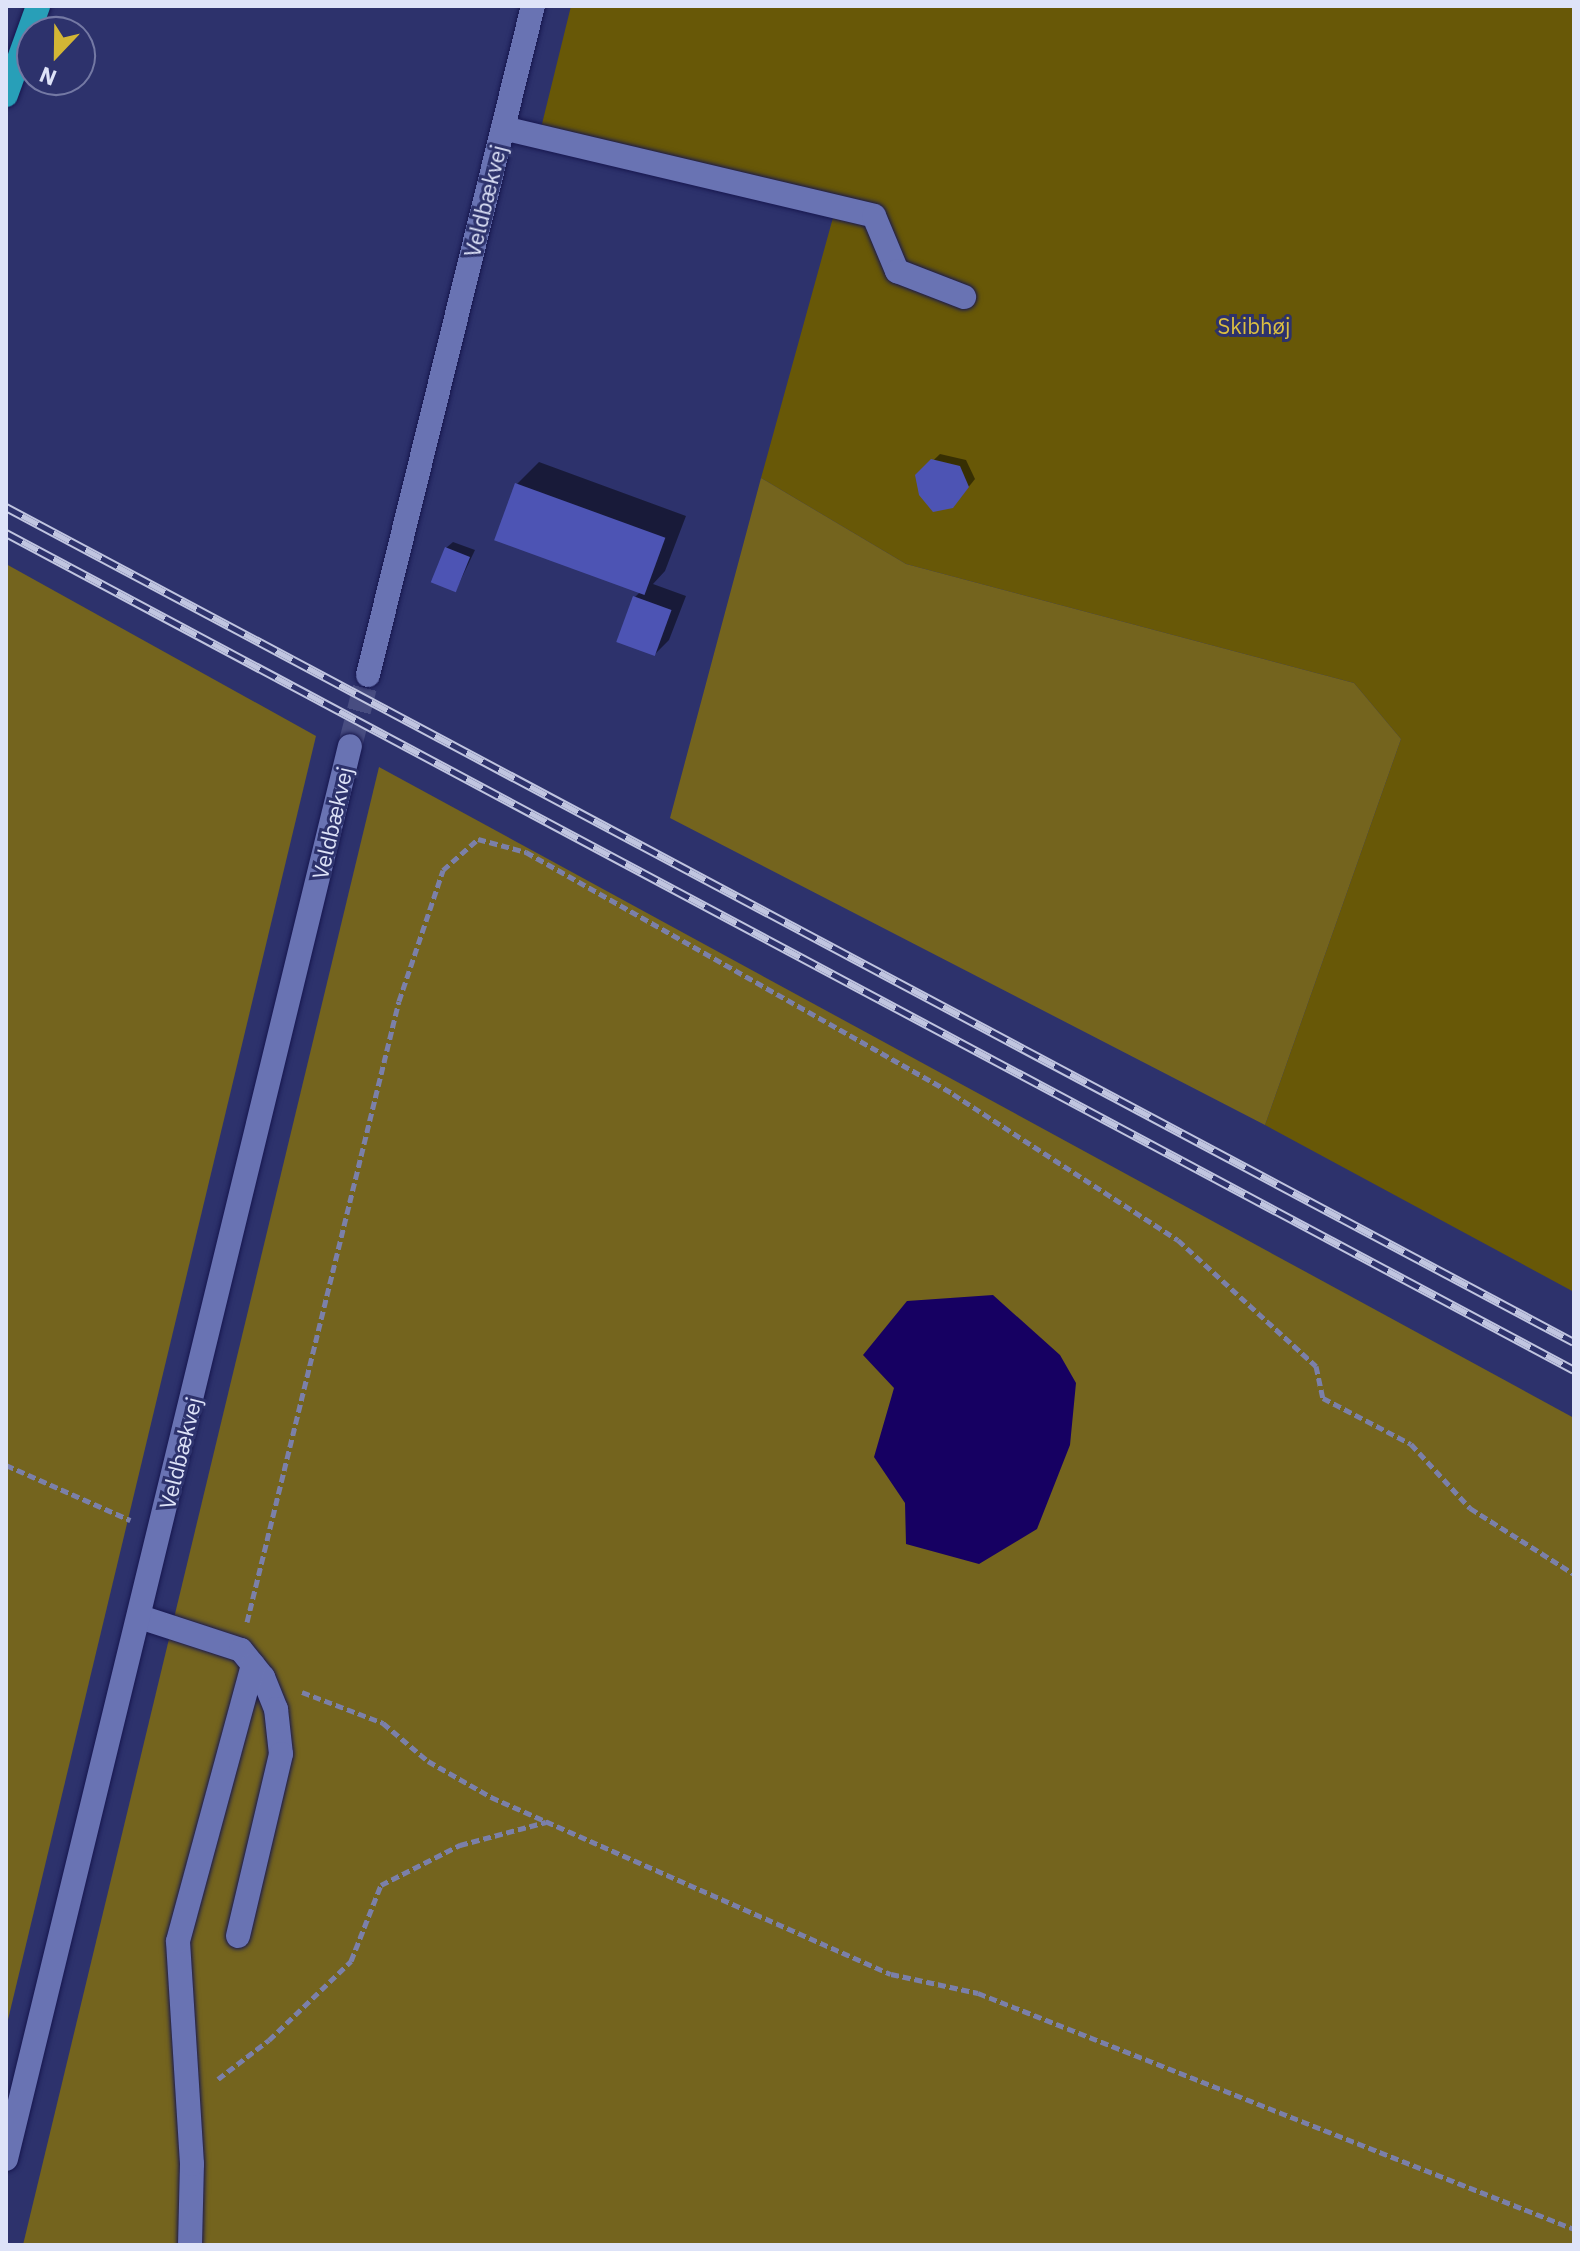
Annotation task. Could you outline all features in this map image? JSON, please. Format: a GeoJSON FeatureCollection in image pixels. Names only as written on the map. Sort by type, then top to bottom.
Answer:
{"type":"FeatureCollection","features":[{"type":"Feature","properties":{"kind":"highway"},"geometry":{"type":"LineString","coordinates":[[6,95],[38,6]]}},
{"type":"Feature","properties":{"kind":"street","name":"Veldbækvej"},"geometry":{"type":"LineString","coordinates":[[368,675],[533,6]]}},
{"type":"Feature","properties":{"kind":"street"},"geometry":{"type":"LineString","coordinates":[[503,128],[874,216],[897,271],[964,297]]}},
{"type":"Feature","properties":{"kind":"street","name":"Veldbækvej"},"geometry":{"type":"LineString","coordinates":[[6,2159],[161,1533],[350,746]]}},
{"type":"Feature","properties":{"kind":"street"},"geometry":{"type":"LineString","coordinates":[[140,1617],[252,1664],[276,1709],[281,1754],[238,1936]]}},
{"type":"Feature","properties":{"kind":"street"},"geometry":{"type":"LineString","coordinates":[[190,2245],[188,2102],[178,1941],[252,1664]]}},
{"type":"Feature","properties":{"kind":"path"},"geometry":{"type":"LineString","coordinates":[[1574,1574],[1470,1508],[1411,1444],[1323,1398],[1316,1366],[1178,1240],[939,1086],[526,852],[478,839],[443,870],[399,1001],[252,1664],[383,1723],[428,1761],[547,1822],[891,1974],[978,1993],[1177,2076],[1272,2107],[1574,2229]]}},
{"type":"Feature","properties":{"kind":"path"},"geometry":{"type":"LineString","coordinates":[[6,1465],[161,1533]]}},
{"type":"Feature","properties":{"kind":"path"},"geometry":{"type":"LineString","coordinates":[[188,2102],[269,2040],[351,1961],[381,1885],[460,1845],[547,1822]]}},
{"type":"Feature","properties":{"kind":"green space","name":"Skibhøj"},"geometry":{"type":"Polygon","coordinates":[[[571,6],[1574,6],[1574,1292],[1265,1125],[1401,739],[1354,683],[906,564],[761,478],[834,214],[540,132],[571,6]]]}},
{"type":"Feature","properties":{"kind":"shaded area"},"geometry":{"type":"Polygon","coordinates":[[[761,478],[906,564],[1354,683],[1401,739],[1265,1125],[670,818],[761,478]]]}},
{"type":"Feature","properties":{"kind":"shaded area"},"geometry":{"type":"Polygon","coordinates":[[[6,564],[316,736],[6,2028],[6,564]]]}},
{"type":"Feature","properties":{"kind":"shaded area"},"geometry":{"type":"Polygon","coordinates":[[[379,767],[1574,1418],[1574,2245],[23,2245],[379,767]]]}},
{"type":"Feature","properties":{"kind":"shaded area"},"geometry":{"type":"Polygon","coordinates":[[[993,1295],[1060,1355],[1076,1383],[1070,1445],[1037,1529],[979,1564],[906,1544],[905,1503],[874,1457],[894,1388],[863,1355],[907,1301],[993,1295]]]}},
{"type":"Feature","properties":{"kind":"building"},"geometry":{"type":"Polygon","coordinates":[[[931,459],[960,466],[969,487],[953,508],[933,512],[919,495],[915,475],[931,459]]]}},
{"type":"Feature","properties":{"kind":"building"},"geometry":{"type":"Polygon","coordinates":[[[515,483],[665,538],[644,595],[494,540],[515,483]]]}},
{"type":"Feature","properties":{"kind":"building"},"geometry":{"type":"Polygon","coordinates":[[[445,547],[470,557],[456,592],[431,582],[445,547]]]}},
{"type":"Feature","properties":{"kind":"building"},"geometry":{"type":"Polygon","coordinates":[[[633,596],[672,610],[655,656],[616,642],[633,596]]]}},
{"type":"Feature","properties":{"kind":"tunnel"},"geometry":{"type":"LineString","coordinates":[[350,746],[368,675]]}},
{"type":"Feature","properties":{"kind":"railway"},"geometry":{"type":"LineString","coordinates":[[6,507],[1574,1342]]}},
{"type":"Feature","properties":{"kind":"railway"},"geometry":{"type":"LineString","coordinates":[[6,533],[1574,1370]]}}]}
